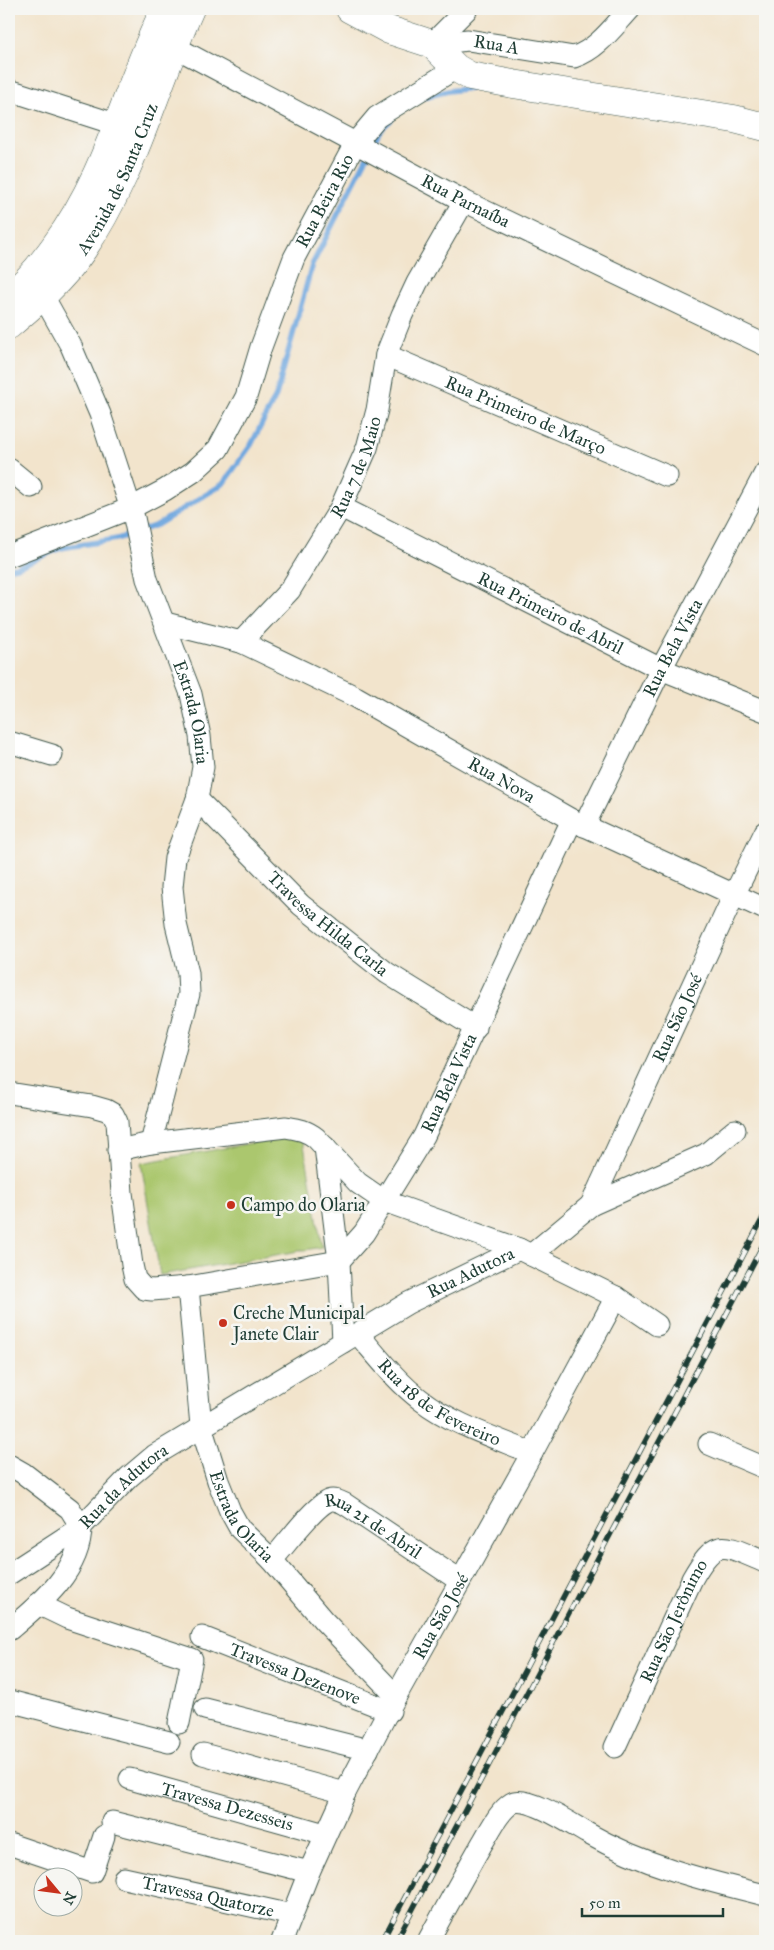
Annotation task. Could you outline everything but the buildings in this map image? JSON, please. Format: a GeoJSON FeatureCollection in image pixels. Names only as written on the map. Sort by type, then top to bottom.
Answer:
{"type":"FeatureCollection","features":[{"type":"Feature","properties":{"kind":"main road","name":"Avenida de Santa Cruz"},"geometry":{"type":"LineString","coordinates":[[9,296],[43,262],[69,227],[93,185],[154,31],[165,9]]}},
{"type":"Feature","properties":{"kind":"main road","name":"Avenida de Santa Cruz"},"geometry":{"type":"LineString","coordinates":[[9,325],[43,296],[80,254],[103,217],[119,185],[173,46],[190,9]]}},
{"type":"Feature","properties":{"kind":"main road","name":"Rua A"},"geometry":{"type":"LineString","coordinates":[[350,9],[389,30],[432,44]]}},
{"type":"Feature","properties":{"kind":"main road"},"geometry":{"type":"LineString","coordinates":[[432,44],[456,68],[470,76],[734,119],[765,127]]}},
{"type":"Feature","properties":{"kind":"street"},"geometry":{"type":"LineString","coordinates":[[432,44],[467,9]]}},
{"type":"Feature","properties":{"kind":"street","name":"Rua A"},"geometry":{"type":"LineString","coordinates":[[432,44],[468,40],[574,57],[591,48],[630,9]]}},
{"type":"Feature","properties":{"kind":"street","name":"Rua Parnaíba"},"geometry":{"type":"LineString","coordinates":[[173,46],[464,200],[765,345]]}},
{"type":"Feature","properties":{"kind":"street","name":"Rua Beira Rio"},"geometry":{"type":"LineString","coordinates":[[9,556],[133,513],[194,472],[218,449],[246,397],[261,347],[294,258],[367,148],[377,117],[456,68]]}},
{"type":"Feature","properties":{"kind":"street"},"geometry":{"type":"LineString","coordinates":[[9,90],[118,125]]}},
{"type":"Feature","properties":{"kind":"street","name":"Rua 7 de Maio"},"geometry":{"type":"LineString","coordinates":[[241,642],[290,590],[341,508],[367,448],[377,410],[386,355],[417,283],[464,200]]}},
{"type":"Feature","properties":{"kind":"street","name":"Estrada Olaria"},"geometry":{"type":"LineString","coordinates":[[43,296],[71,346],[100,414],[133,513],[147,579],[191,694],[200,736],[203,767],[197,799],[175,858],[172,887],[176,924],[188,973],[189,994],[151,1143]]}},
{"type":"Feature","properties":{"kind":"street","name":"Rua Primeiro de Março"},"geometry":{"type":"LineString","coordinates":[[386,355],[667,476]]}},
{"type":"Feature","properties":{"kind":"street"},"geometry":{"type":"LineString","coordinates":[[9,469],[31,487]]}},
{"type":"Feature","properties":{"kind":"street","name":"Rua Bela Vista"},"geometry":{"type":"LineString","coordinates":[[339,1262],[364,1233],[424,1136],[578,823],[765,473]]}},
{"type":"Feature","properties":{"kind":"street","name":"Rua Primeiro de Abril"},"geometry":{"type":"LineString","coordinates":[[341,508],[661,668],[765,711]]}},
{"type":"Feature","properties":{"kind":"street"},"geometry":{"type":"LineString","coordinates":[[165,623],[241,642]]}},
{"type":"Feature","properties":{"kind":"street","name":"Rua Nova"},"geometry":{"type":"LineString","coordinates":[[241,642],[356,697],[578,823],[765,909]]}},
{"type":"Feature","properties":{"kind":"street"},"geometry":{"type":"LineString","coordinates":[[9,742],[52,755]]}},
{"type":"Feature","properties":{"kind":"street","name":"Travessa Hilda Carla"},"geometry":{"type":"LineString","coordinates":[[197,799],[302,905],[387,973],[476,1028]]}},
{"type":"Feature","properties":{"kind":"street","name":"Rua São José"},"geometry":{"type":"LineString","coordinates":[[591,1206],[734,894],[765,832]]}},
{"type":"Feature","properties":{"kind":"street"},"geometry":{"type":"LineString","coordinates":[[9,1093],[92,1106],[113,1114],[117,1122],[118,1150],[132,1266],[138,1284],[148,1289],[188,1287],[339,1262]]}},
{"type":"Feature","properties":{"kind":"street"},"geometry":{"type":"LineString","coordinates":[[118,1150],[151,1143],[286,1128],[309,1132],[358,1183],[384,1201],[525,1252],[616,1298],[657,1325]]}},
{"type":"Feature","properties":{"kind":"street","name":"Rua Adutora"},"geometry":{"type":"LineString","coordinates":[[201,1426],[408,1303],[525,1252],[591,1206],[706,1154],[735,1130]]}},
{"type":"Feature","properties":{"kind":"street"},"geometry":{"type":"LineString","coordinates":[[325,1147],[350,1338]]}},
{"type":"Feature","properties":{"kind":"street","name":"Estrada Olaria"},"geometry":{"type":"LineString","coordinates":[[188,1287],[201,1426],[218,1481],[240,1529],[272,1560],[393,1704]]}},
{"type":"Feature","properties":{"kind":"street","name":"Rua São José"},"geometry":{"type":"LineString","coordinates":[[282,1941],[325,1834],[345,1793],[616,1298]]}},
{"type":"Feature","properties":{"kind":"street","name":"Rua 18 de Fevereiro"},"geometry":{"type":"LineString","coordinates":[[350,1338],[422,1402],[449,1418],[532,1453]]}},
{"type":"Feature","properties":{"kind":"street","name":"Rua da Adutora"},"geometry":{"type":"LineString","coordinates":[[9,1630],[59,1583],[72,1562],[81,1540],[81,1527],[129,1477],[155,1455],[201,1426]]}},
{"type":"Feature","properties":{"kind":"street"},"geometry":{"type":"LineString","coordinates":[[709,1444],[765,1468]]}},
{"type":"Feature","properties":{"kind":"street"},"geometry":{"type":"LineString","coordinates":[[9,1465],[23,1473],[70,1508],[81,1527],[9,1574]]}},
{"type":"Feature","properties":{"kind":"street","name":"Rua 21 de Abril"},"geometry":{"type":"LineString","coordinates":[[272,1560],[318,1509],[327,1501],[332,1500],[344,1504],[460,1581]]}},
{"type":"Feature","properties":{"kind":"street","name":"Rua São Jerônimo"},"geometry":{"type":"LineString","coordinates":[[615,1747],[692,1579],[704,1559],[711,1551],[720,1547],[732,1549],[765,1562]]}},
{"type":"Feature","properties":{"kind":"street"},"geometry":{"type":"LineString","coordinates":[[38,1604],[67,1618],[192,1659],[179,1723]]}},
{"type":"Feature","properties":{"kind":"street","name":"Travessa Dezenove"},"geometry":{"type":"LineString","coordinates":[[202,1636],[393,1704]]}},
{"type":"Feature","properties":{"kind":"street"},"geometry":{"type":"LineString","coordinates":[[9,1701],[169,1742]]}},
{"type":"Feature","properties":{"kind":"street"},"geometry":{"type":"LineString","coordinates":[[205,1708],[368,1750]]}},
{"type":"Feature","properties":{"kind":"street"},"geometry":{"type":"LineString","coordinates":[[203,1754],[345,1793]]}},
{"type":"Feature","properties":{"kind":"street","name":"Travessa Dezesseis"},"geometry":{"type":"LineString","coordinates":[[130,1780],[325,1834]]}},
{"type":"Feature","properties":{"kind":"street"},"geometry":{"type":"LineString","coordinates":[[428,1941],[497,1819],[514,1801],[519,1801],[558,1816],[608,1845],[662,1867],[703,1880],[765,1895]]}},
{"type":"Feature","properties":{"kind":"street"},"geometry":{"type":"LineString","coordinates":[[9,1844],[92,1872],[108,1829],[309,1872]]}},
{"type":"Feature","properties":{"kind":"street","name":"Travessa Quatorze"},"geometry":{"type":"LineString","coordinates":[[124,1878],[292,1914]]}},
{"type":"Feature","properties":{"kind":"green space","name":"Campo do Olaria"},"geometry":{"type":"Polygon","coordinates":[[[302,1134],[322,1247],[160,1275],[141,1163],[302,1134]]]}},
{"type":"Feature","properties":{"kind":"waterway"},"geometry":{"type":"LineString","coordinates":[[425,97],[448,91],[472,88]]}},
{"type":"Feature","properties":{"kind":"waterway"},"geometry":{"type":"LineString","coordinates":[[372,146],[380,130],[391,120]]}},
{"type":"Feature","properties":{"kind":"waterway"},"geometry":{"type":"LineString","coordinates":[[9,568],[17,567],[61,548],[117,539],[157,525],[223,484],[251,445],[276,396],[312,265],[368,155]]}},
{"type":"Feature","properties":{"kind":"railway"},"geometry":{"type":"LineString","coordinates":[[382,1941],[765,1214]]}},
{"type":"Feature","properties":{"kind":"railway"},"geometry":{"type":"LineString","coordinates":[[396,1941],[765,1241]]}},
{"type":"Feature","properties":{"kind":"place","name":"Campo do Olaria"},"geometry":{"type":"Point","coordinates":[231,1205]}},
{"type":"Feature","properties":{"kind":"place","name":"Creche Municipal Janete Clair"},"geometry":{"type":"Point","coordinates":[223,1323]}}]}
